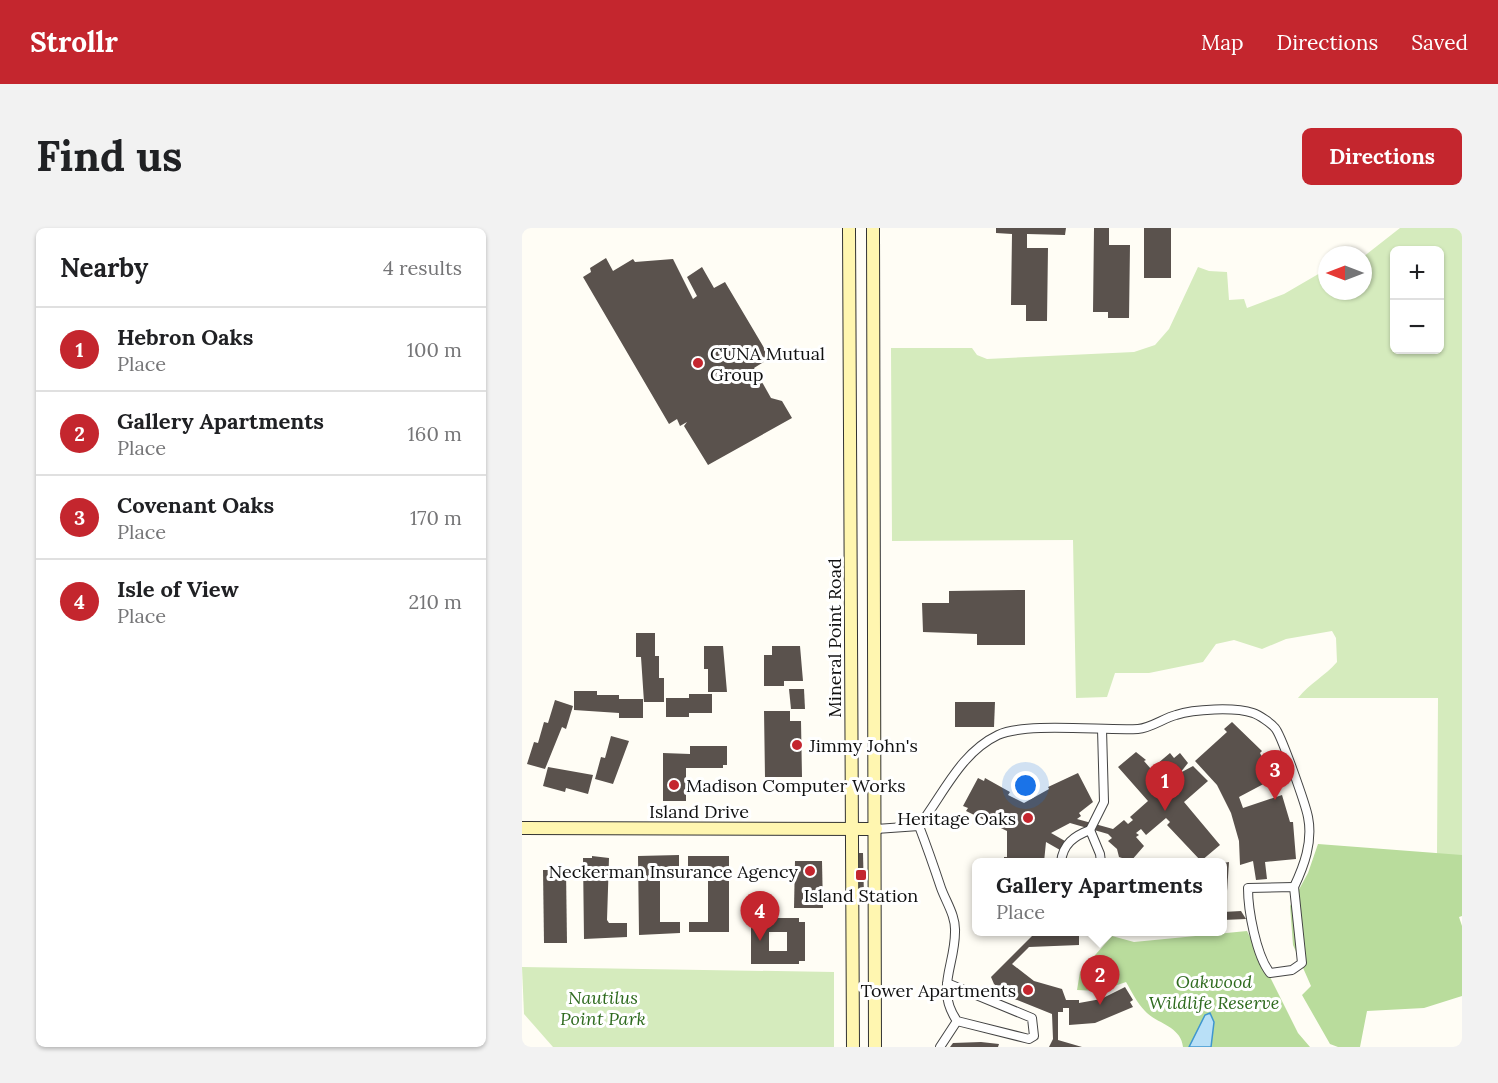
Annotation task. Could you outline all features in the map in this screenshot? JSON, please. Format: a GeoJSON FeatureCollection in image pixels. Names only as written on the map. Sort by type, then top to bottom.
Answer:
{"type":"FeatureCollection","features":[{"type":"Feature","properties":{"kind":"main road","name":"Mineral Point Road"},"geometry":{"type":"LineString","coordinates":[[849,228],[853,1047]]}},
{"type":"Feature","properties":{"kind":"main road"},"geometry":{"type":"LineString","coordinates":[[873,228],[876,1047]]}},
{"type":"Feature","properties":{"kind":"main road","name":"Island Drive"},"geometry":{"type":"LineString","coordinates":[[522,828],[876,829]]}},
{"type":"Feature","properties":{"kind":"street"},"geometry":{"type":"LineString","coordinates":[[919,826],[966,759],[999,734],[1034,729],[1142,729],[1195,710],[1253,713],[1276,729],[1308,818],[1308,850],[1304,867],[1294,887],[1302,963],[1292,970],[1270,973],[1263,963],[1248,900],[1248,888],[1294,887]]}},
{"type":"Feature","properties":{"kind":"street"},"geometry":{"type":"LineString","coordinates":[[1062,858],[1072,837],[1090,830],[1104,802],[1102,729]]}},
{"type":"Feature","properties":{"kind":"street"},"geometry":{"type":"LineString","coordinates":[[876,829],[919,826]]}},
{"type":"Feature","properties":{"kind":"street"},"geometry":{"type":"LineString","coordinates":[[919,826],[951,909],[956,929],[947,983],[948,1008],[957,1021],[972,1026],[1029,1039],[1034,1036],[1032,1018],[947,983]]}},
{"type":"Feature","properties":{"kind":"street"},"geometry":{"type":"LineString","coordinates":[[1090,830],[1100,858]]}},
{"type":"Feature","properties":{"kind":"street"},"geometry":{"type":"LineString","coordinates":[[940,1047],[957,1021]]}},
{"type":"Feature","properties":{"kind":"green space"},"geometry":{"type":"Polygon","coordinates":[[[1400,228],[1462,228],[1462,855],[1437,855],[1438,698],[1298,698],[1337,662],[1336,638],[1332,631],[1286,639],[1262,649],[1234,640],[1216,644],[1203,662],[1149,673],[1115,673],[1107,697],[1076,698],[1073,540],[892,541],[891,348],[972,348],[977,355],[987,359],[1134,352],[1155,345],[1169,329],[1198,267],[1209,271],[1227,272],[1229,300],[1244,299],[1247,308],[1284,294],[1318,274],[1318,300],[1372,300],[1372,250],[1400,228]]]}},
{"type":"Feature","properties":{"kind":"green space"},"geometry":{"type":"Polygon","coordinates":[[[1318,844],[1462,855],[1462,916],[1459,917],[1462,926],[1462,996],[1424,1008],[1367,1011],[1360,1047],[1338,1047],[1330,1044],[1302,995],[1311,986],[1293,945],[1290,906],[1308,873],[1318,844]]]}},
{"type":"Feature","properties":{"kind":"green space","name":"Oakwood Wildlife Reserve"},"geometry":{"type":"Polygon","coordinates":[[[1247,931],[1298,1033],[1310,1047],[1183,1047],[1178,1034],[1142,1008],[1126,982],[1100,991],[1077,990],[1080,972],[1112,936],[1134,942],[1196,936],[1227,936],[1227,933],[1247,931]]]}},
{"type":"Feature","properties":{"kind":"green space","name":"Nautilus Point Park"},"geometry":{"type":"Polygon","coordinates":[[[522,967],[834,972],[834,1047],[553,1047],[524,1014],[522,967]]]}},
{"type":"Feature","properties":{"kind":"water"},"geometry":{"type":"Polygon","coordinates":[[[1210,1013],[1214,1022],[1211,1047],[1189,1047],[1205,1015],[1210,1013]]]}},
{"type":"Feature","properties":{"kind":"building"},"geometry":{"type":"Polygon","coordinates":[[[996,228],[1066,228],[1065,235],[1027,234],[1027,248],[1048,248],[1047,321],[1026,321],[1026,305],[1011,305],[1012,234],[996,233],[996,228]]]}},
{"type":"Feature","properties":{"kind":"building"},"geometry":{"type":"Polygon","coordinates":[[[1094,228],[1109,228],[1109,245],[1130,245],[1129,318],[1108,318],[1108,312],[1093,312],[1094,228]]]}},
{"type":"Feature","properties":{"kind":"building"},"geometry":{"type":"Polygon","coordinates":[[[1144,228],[1171,228],[1171,278],[1144,278],[1144,228]]]}},
{"type":"Feature","properties":{"kind":"building","name":"CUNA Mutual Group"},"geometry":{"type":"Polygon","coordinates":[[[606,258],[613,271],[633,259],[635,262],[673,259],[693,299],[697,296],[687,277],[702,267],[714,288],[725,282],[770,358],[754,368],[771,398],[782,401],[792,418],[708,465],[684,426],[687,422],[680,426],[677,419],[669,424],[583,277],[591,272],[590,268],[606,258]]]}},
{"type":"Feature","properties":{"kind":"building"},"geometry":{"type":"Polygon","coordinates":[[[1025,590],[1025,645],[977,645],[977,634],[923,632],[922,603],[949,603],[949,591],[1025,590]]]}},
{"type":"Feature","properties":{"kind":"building"},"geometry":{"type":"Polygon","coordinates":[[[636,633],[655,633],[655,656],[659,656],[659,678],[664,678],[664,702],[644,702],[641,657],[636,657],[636,633]]]}},
{"type":"Feature","properties":{"kind":"building"},"geometry":{"type":"Polygon","coordinates":[[[704,646],[723,646],[727,692],[708,692],[708,669],[704,669],[704,646]]]}},
{"type":"Feature","properties":{"kind":"building"},"geometry":{"type":"Polygon","coordinates":[[[772,646],[800,646],[803,681],[784,681],[784,686],[764,686],[764,655],[772,655],[772,646]]]}},
{"type":"Feature","properties":{"kind":"building"},"geometry":{"type":"Polygon","coordinates":[[[789,689],[804,689],[805,709],[791,709],[789,689]]]}},
{"type":"Feature","properties":{"kind":"building"},"geometry":{"type":"Polygon","coordinates":[[[574,691],[597,691],[597,695],[619,695],[619,699],[643,699],[643,718],[619,718],[619,713],[574,710],[574,691]]]}},
{"type":"Feature","properties":{"kind":"building"},"geometry":{"type":"Polygon","coordinates":[[[689,694],[712,694],[712,713],[689,713],[689,717],[666,717],[666,698],[689,698],[689,694]]]}},
{"type":"Feature","properties":{"kind":"building"},"geometry":{"type":"Polygon","coordinates":[[[555,700],[573,706],[566,729],[562,727],[545,769],[527,764],[534,742],[538,743],[544,722],[548,723],[555,700]]]}},
{"type":"Feature","properties":{"kind":"building"},"geometry":{"type":"Polygon","coordinates":[[[955,702],[995,702],[994,727],[955,727],[955,702]]]}},
{"type":"Feature","properties":{"kind":"building"},"geometry":{"type":"Polygon","coordinates":[[[764,711],[790,711],[790,721],[801,721],[802,777],[765,777],[764,711]]]}},
{"type":"Feature","properties":{"kind":"building"},"geometry":{"type":"Polygon","coordinates":[[[1232,722],[1262,751],[1260,753],[1273,779],[1239,797],[1243,808],[1282,795],[1290,822],[1293,822],[1296,859],[1265,862],[1267,879],[1256,880],[1253,861],[1240,865],[1239,841],[1231,813],[1217,785],[1195,761],[1227,732],[1224,729],[1232,722]]]}},
{"type":"Feature","properties":{"kind":"building"},"geometry":{"type":"Polygon","coordinates":[[[611,736],[629,741],[613,784],[595,779],[601,757],[605,758],[611,736]]]}},
{"type":"Feature","properties":{"kind":"building","name":"Madison Computer Works"},"geometry":{"type":"Polygon","coordinates":[[[690,746],[727,746],[727,765],[723,765],[723,768],[686,768],[686,801],[663,801],[663,753],[690,754],[690,746]]]}},
{"type":"Feature","properties":{"kind":"building"},"geometry":{"type":"Polygon","coordinates":[[[1136,752],[1146,760],[1144,761],[1151,769],[1170,753],[1174,758],[1180,753],[1188,763],[1180,773],[1193,766],[1208,781],[1184,802],[1220,845],[1205,858],[1198,858],[1167,825],[1170,822],[1166,818],[1146,835],[1141,829],[1136,833],[1139,835],[1136,837],[1144,846],[1134,858],[1122,858],[1119,857],[1117,849],[1108,841],[1112,838],[1108,834],[1070,823],[1051,833],[1065,841],[1060,850],[1046,842],[1044,858],[1004,858],[1007,857],[1007,831],[966,811],[968,808],[963,806],[978,778],[984,781],[985,778],[1010,792],[1008,795],[1024,803],[1049,789],[1048,787],[1078,773],[1093,802],[1079,813],[1081,816],[1077,819],[1113,829],[1124,820],[1128,824],[1133,820],[1130,817],[1148,801],[1118,767],[1136,752]]]}},
{"type":"Feature","properties":{"kind":"building"},"geometry":{"type":"Polygon","coordinates":[[[548,767],[593,775],[588,794],[566,788],[565,792],[543,786],[548,767]]]}},
{"type":"Feature","properties":{"kind":"building","name":"Island Station"},"geometry":{"type":"Polygon","coordinates":[[[858,853],[863,853],[864,898],[858,898],[858,853]]]}},
{"type":"Feature","properties":{"kind":"building"},"geometry":{"type":"Polygon","coordinates":[[[679,855],[679,867],[660,867],[660,922],[680,922],[680,933],[639,935],[638,856],[679,855]]]}},
{"type":"Feature","properties":{"kind":"building"},"geometry":{"type":"Polygon","coordinates":[[[592,856],[609,858],[607,920],[609,923],[627,923],[627,937],[584,939],[583,858],[592,858],[592,856]]]}},
{"type":"Feature","properties":{"kind":"building"},"geometry":{"type":"Polygon","coordinates":[[[688,856],[729,856],[729,932],[689,932],[689,922],[708,922],[708,866],[688,866],[688,856]]]}},
{"type":"Feature","properties":{"kind":"building"},"geometry":{"type":"Polygon","coordinates":[[[795,861],[822,861],[823,908],[794,908],[795,861]]]}},
{"type":"Feature","properties":{"kind":"building"},"geometry":{"type":"Polygon","coordinates":[[[1227,862],[1229,862],[1227,891],[1227,862]]]}},
{"type":"Feature","properties":{"kind":"building"},"geometry":{"type":"Polygon","coordinates":[[[543,870],[566,870],[567,943],[544,943],[543,870]]]}},
{"type":"Feature","properties":{"kind":"building"},"geometry":{"type":"Polygon","coordinates":[[[1241,911],[1246,919],[1227,920],[1227,912],[1241,911]]]}},
{"type":"Feature","properties":{"kind":"building"},"geometry":{"type":"Polygon","coordinates":[[[751,918],[799,918],[799,922],[805,922],[805,961],[799,961],[799,964],[751,964],[751,918]],[[769,932],[769,951],[787,951],[787,932],[769,932]]]}},
{"type":"Feature","properties":{"kind":"building"},"geometry":{"type":"Polygon","coordinates":[[[1032,936],[1079,936],[1079,945],[1029,947],[1012,964],[1034,981],[1062,989],[1066,1000],[1079,1000],[1079,1003],[1101,999],[1125,987],[1133,1000],[1130,1002],[1133,1007],[1095,1023],[1069,1025],[1069,1008],[1063,1008],[1063,1012],[1058,1012],[1058,1040],[1082,1047],[1049,1047],[1053,1039],[1052,1014],[1012,998],[994,984],[991,977],[1032,936]]]}},
{"type":"Feature","properties":{"kind":"building"},"geometry":{"type":"Polygon","coordinates":[[[953,1043],[999,1044],[998,1047],[950,1047],[953,1043]]]}},
{"type":"Feature","properties":{"kind":"place","name":"CUNA Mutual Group"},"geometry":{"type":"Point","coordinates":[698,363]}},
{"type":"Feature","properties":{"kind":"place","name":"Jimmy John's"},"geometry":{"type":"Point","coordinates":[797,745]}},
{"type":"Feature","properties":{"kind":"place","name":"Madison Computer Works"},"geometry":{"type":"Point","coordinates":[674,785]}},
{"type":"Feature","properties":{"kind":"place","name":"Covenant Oaks"},"geometry":{"type":"Point","coordinates":[1275,800]}},
{"type":"Feature","properties":{"kind":"place","name":"Hebron Oaks"},"geometry":{"type":"Point","coordinates":[1165,811]}},
{"type":"Feature","properties":{"kind":"place","name":"Heritage Oaks"},"geometry":{"type":"Point","coordinates":[1028,818]}},
{"type":"Feature","properties":{"kind":"place","name":"Neckerman Insurance Agency"},"geometry":{"type":"Point","coordinates":[810,871]}},
{"type":"Feature","properties":{"kind":"place","name":"Island Station"},"geometry":{"type":"Point","coordinates":[861,875]}},
{"type":"Feature","properties":{"kind":"place","name":"Isle of View"},"geometry":{"type":"Point","coordinates":[760,941]}},
{"type":"Feature","properties":{"kind":"place","name":"Tower Apartments"},"geometry":{"type":"Point","coordinates":[1028,990]}},
{"type":"Feature","properties":{"kind":"place","name":"Gallery Apartments"},"geometry":{"type":"Point","coordinates":[1100,1005]}}]}
